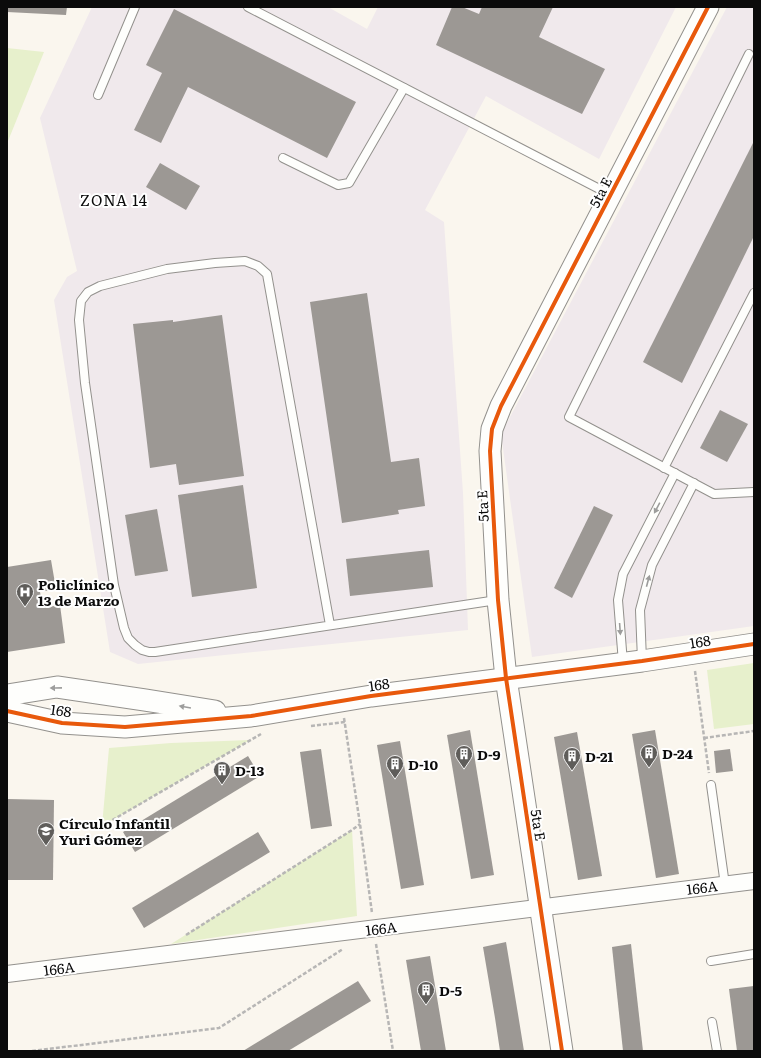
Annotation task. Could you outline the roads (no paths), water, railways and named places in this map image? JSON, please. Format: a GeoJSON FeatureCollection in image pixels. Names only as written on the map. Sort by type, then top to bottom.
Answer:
{"type":"FeatureCollection","features":[{"type":"Feature","properties":{"kind":"street","name":"5ta E"},"geometry":{"type":"LineString","coordinates":[[562,1051],[506,678],[498,600],[490,451],[492,429],[501,406],[708,7]]}},
{"type":"Feature","properties":{"kind":"street","name":"168"},"geometry":{"type":"LineString","coordinates":[[7,711],[62,723],[125,727],[257,724],[371,696],[632,662],[754,644]]}},
{"type":"Feature","properties":{"kind":"street","name":"168"},"geometry":{"type":"LineString","coordinates":[[7,694],[57,687],[200,709],[257,724]]}},
{"type":"Feature","properties":{"kind":"street","name":"166A"},"geometry":{"type":"LineString","coordinates":[[7,974],[725,884],[754,882]]}},
{"type":"Feature","properties":{"kind":"lane"},"geometry":{"type":"LineString","coordinates":[[98,95],[136,7]]}},
{"type":"Feature","properties":{"kind":"lane"},"geometry":{"type":"LineString","coordinates":[[248,7],[611,195]]}},
{"type":"Feature","properties":{"kind":"lane"},"geometry":{"type":"LineString","coordinates":[[749,54],[569,417],[714,494],[754,492]]}},
{"type":"Feature","properties":{"kind":"lane"},"geometry":{"type":"LineString","coordinates":[[283,158],[338,185],[349,183],[404,88]]}},
{"type":"Feature","properties":{"kind":"lane"},"geometry":{"type":"LineString","coordinates":[[330,625],[267,274],[258,266],[245,262],[215,263],[167,269],[100,286],[88,292],[81,301],[79,320],[85,383],[114,585],[124,628],[128,638],[135,645],[142,650],[155,652],[498,600]]}},
{"type":"Feature","properties":{"kind":"lane"},"geometry":{"type":"LineString","coordinates":[[664,468],[754,293]]}},
{"type":"Feature","properties":{"kind":"lane"},"geometry":{"type":"LineString","coordinates":[[632,662],[618,600],[623,574],[675,474]]}},
{"type":"Feature","properties":{"kind":"lane"},"geometry":{"type":"LineString","coordinates":[[632,662],[640,610],[652,564],[694,483]]}},
{"type":"Feature","properties":{"kind":"lane"},"geometry":{"type":"LineString","coordinates":[[711,784],[725,884]]}},
{"type":"Feature","properties":{"kind":"lane"},"geometry":{"type":"LineString","coordinates":[[711,961],[754,954]]}},
{"type":"Feature","properties":{"kind":"lane"},"geometry":{"type":"LineString","coordinates":[[712,1022],[717,1051]]}},
{"type":"Feature","properties":{"kind":"place","name":"Policlínico 13 de Marzo"},"geometry":{"type":"Point","coordinates":[25,607]}},
{"type":"Feature","properties":{"kind":"place","name":"D-24"},"geometry":{"type":"Point","coordinates":[649,768]}},
{"type":"Feature","properties":{"kind":"place","name":"D-9"},"geometry":{"type":"Point","coordinates":[464,769]}},
{"type":"Feature","properties":{"kind":"place","name":"D-21"},"geometry":{"type":"Point","coordinates":[572,771]}},
{"type":"Feature","properties":{"kind":"place","name":"D-10"},"geometry":{"type":"Point","coordinates":[395,779]}},
{"type":"Feature","properties":{"kind":"place","name":"D-13"},"geometry":{"type":"Point","coordinates":[222,785]}},
{"type":"Feature","properties":{"kind":"place","name":"Círculo Infantil Yuri Gómez"},"geometry":{"type":"Point","coordinates":[46,846]}},
{"type":"Feature","properties":{"kind":"place","name":"D-5"},"geometry":{"type":"Point","coordinates":[426,1005]}},
{"type":"Feature","properties":{"kind":"district","name":"ZONA 14"},"geometry":{"type":"Point","coordinates":[114,199]}}]}
